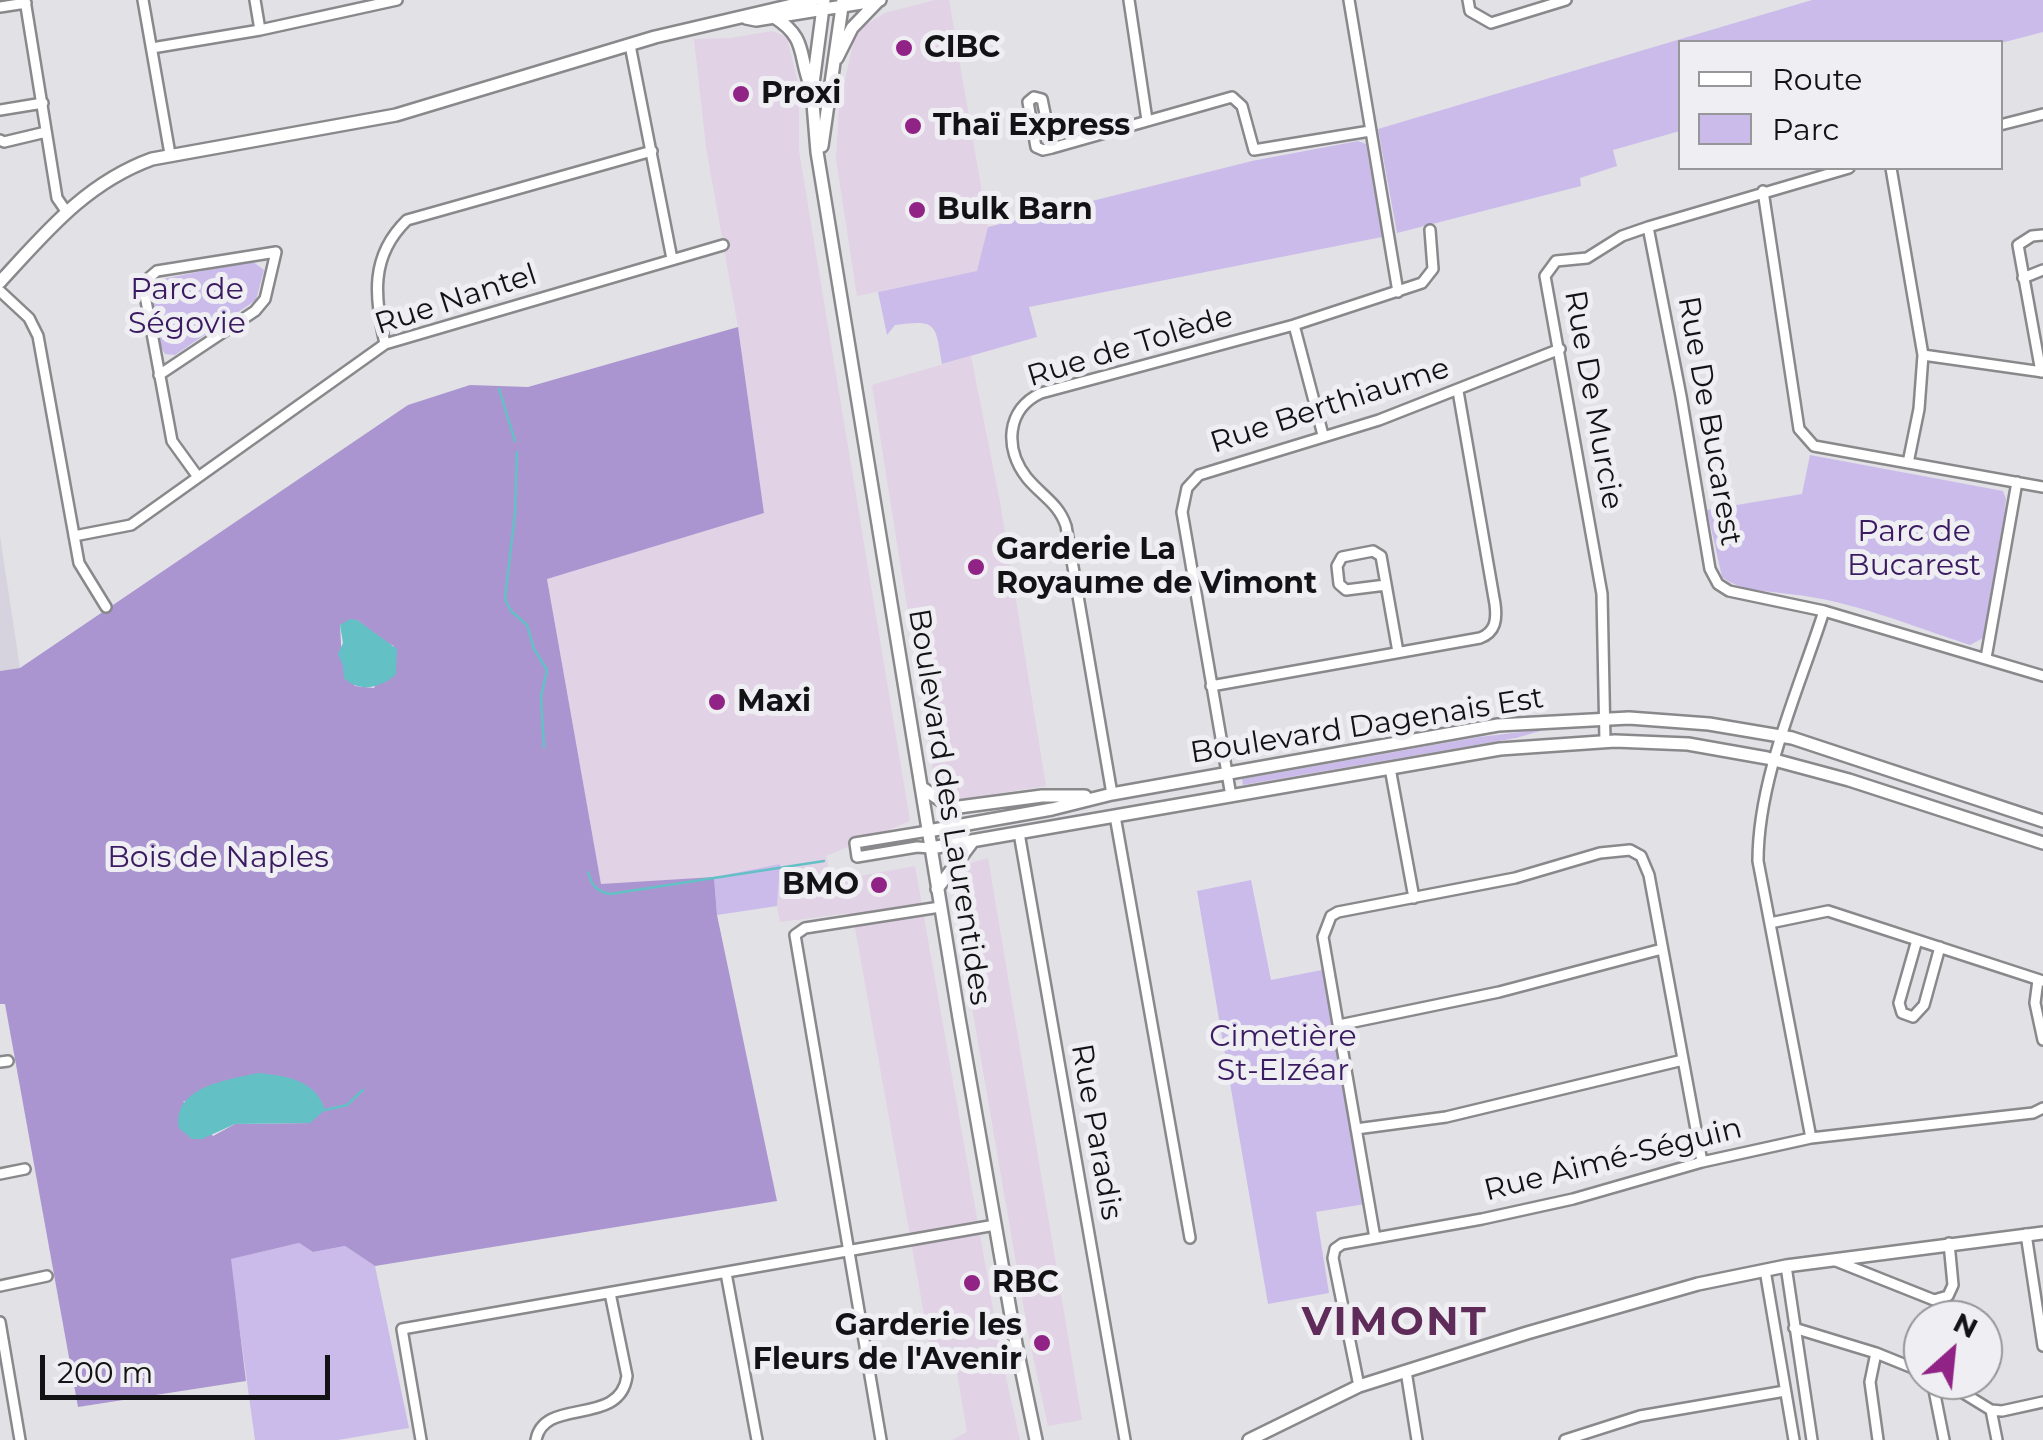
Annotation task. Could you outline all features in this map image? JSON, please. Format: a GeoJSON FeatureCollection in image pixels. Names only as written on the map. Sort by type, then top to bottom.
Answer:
{"type":"FeatureCollection","features":[{"type":"Feature","properties":{"kind":"main road"},"geometry":{"type":"LineString","coordinates":[[0,282],[66,211],[116,174],[170,154],[396,115],[630,44],[742,18],[820,4],[879,0]]}},
{"type":"Feature","properties":{"kind":"main road"},"geometry":{"type":"LineString","coordinates":[[832,70],[850,32],[879,0]]}},
{"type":"Feature","properties":{"kind":"main road"},"geometry":{"type":"LineString","coordinates":[[742,18],[774,18],[820,4]]}},
{"type":"Feature","properties":{"kind":"main road","name":"Boulevard des Laurentides"},"geometry":{"type":"LineString","coordinates":[[820,4],[812,91],[822,180],[1031,1439]]}},
{"type":"Feature","properties":{"kind":"main road","name":"Boulevard des Laurentides"},"geometry":{"type":"LineString","coordinates":[[822,180],[822,135],[842,4]]}},
{"type":"Feature","properties":{"kind":"main road"},"geometry":{"type":"LineString","coordinates":[[774,18],[799,40],[812,91]]}},
{"type":"Feature","properties":{"kind":"main road","name":"Boulevard Dagenais Est"},"geometry":{"type":"LineString","coordinates":[[928,831],[1052,809],[1105,795],[1498,726],[1605,718],[1684,721],[1783,736],[2043,821]]}},
{"type":"Feature","properties":{"kind":"main road","name":"Boulevard Dagenais Est"},"geometry":{"type":"LineString","coordinates":[[931,848],[1535,744],[1605,741],[1688,744],[1776,760],[2043,842]]}},
{"type":"Feature","properties":{"kind":"main road"},"geometry":{"type":"LineString","coordinates":[[921,787],[948,805],[963,808],[1042,796],[1105,795]]}},
{"type":"Feature","properties":{"kind":"main road"},"geometry":{"type":"LineString","coordinates":[[937,888],[973,841]]}},
{"type":"Feature","properties":{"kind":"main road"},"geometry":{"type":"LineString","coordinates":[[1249,1440],[1359,1386],[1662,1294],[1786,1266],[2043,1232]]}},
{"type":"Feature","properties":{"kind":"street"},"geometry":{"type":"LineString","coordinates":[[143,0],[170,154]]}},
{"type":"Feature","properties":{"kind":"street"},"geometry":{"type":"LineString","coordinates":[[255,0],[260,30]]}},
{"type":"Feature","properties":{"kind":"street"},"geometry":{"type":"LineString","coordinates":[[152,48],[260,30],[397,0]]}},
{"type":"Feature","properties":{"kind":"street"},"geometry":{"type":"LineString","coordinates":[[1128,0],[1147,120]]}},
{"type":"Feature","properties":{"kind":"street"},"geometry":{"type":"LineString","coordinates":[[1348,0],[1398,292]]}},
{"type":"Feature","properties":{"kind":"street"},"geometry":{"type":"LineString","coordinates":[[1468,0],[1470,10],[1491,23],[1566,0]]}},
{"type":"Feature","properties":{"kind":"street"},"geometry":{"type":"LineString","coordinates":[[0,7],[26,2],[58,198],[66,211]]}},
{"type":"Feature","properties":{"kind":"street"},"geometry":{"type":"LineString","coordinates":[[630,44],[672,259]]}},
{"type":"Feature","properties":{"kind":"street"},"geometry":{"type":"LineString","coordinates":[[1052,148],[1042,99],[1034,97],[1028,102],[1036,147],[1043,150],[1052,148],[1147,120],[1232,97],[1242,106],[1254,150],[1370,131]]}},
{"type":"Feature","properties":{"kind":"street"},"geometry":{"type":"LineString","coordinates":[[0,110],[43,103]]}},
{"type":"Feature","properties":{"kind":"street"},"geometry":{"type":"LineString","coordinates":[[2003,125],[2043,114]]}},
{"type":"Feature","properties":{"kind":"street"},"geometry":{"type":"LineString","coordinates":[[0,140],[46,132]]}},
{"type":"Feature","properties":{"kind":"street"},"geometry":{"type":"LineString","coordinates":[[385,344],[375,299],[389,237],[406,220],[652,151]]}},
{"type":"Feature","properties":{"kind":"street","name":"Rue De Murcie"},"geometry":{"type":"LineString","coordinates":[[1605,741],[1602,594],[1545,276],[1551,265],[1562,259],[1586,258],[1622,236],[1842,170]]}},
{"type":"Feature","properties":{"kind":"street"},"geometry":{"type":"LineString","coordinates":[[1892,170],[1923,355],[1919,408],[1908,463]]}},
{"type":"Feature","properties":{"kind":"street"},"geometry":{"type":"LineString","coordinates":[[1763,192],[1800,429],[1814,446],[2043,487]]}},
{"type":"Feature","properties":{"kind":"street","name":"Rue De Bucarest"},"geometry":{"type":"LineString","coordinates":[[1648,227],[1710,569],[1718,584],[1729,591],[1824,611],[2043,676]]}},
{"type":"Feature","properties":{"kind":"street","name":"Rue de Tolède"},"geometry":{"type":"LineString","coordinates":[[1105,795],[1066,526],[1056,506],[1021,470],[1015,454],[1013,418],[1023,404],[1041,393],[1294,325],[1422,283],[1433,269],[1430,230]]}},
{"type":"Feature","properties":{"kind":"street"},"geometry":{"type":"LineString","coordinates":[[1923,355],[2042,372],[2018,245],[2032,236],[2043,235]]}},
{"type":"Feature","properties":{"kind":"street","name":"Rue Nantel"},"geometry":{"type":"LineString","coordinates":[[74,536],[131,525],[385,344],[723,246]]}},
{"type":"Feature","properties":{"kind":"street"},"geometry":{"type":"LineString","coordinates":[[159,375],[255,311],[265,298],[276,252],[164,269],[149,275],[143,288],[159,375],[172,440],[198,477]]}},
{"type":"Feature","properties":{"kind":"street"},"geometry":{"type":"LineString","coordinates":[[2024,278],[2043,270]]}},
{"type":"Feature","properties":{"kind":"street"},"geometry":{"type":"LineString","coordinates":[[0,291],[29,318],[38,336],[82,572],[106,607]]}},
{"type":"Feature","properties":{"kind":"street"},"geometry":{"type":"LineString","coordinates":[[1294,325],[1323,434]]}},
{"type":"Feature","properties":{"kind":"street","name":"Rue Berthiaume"},"geometry":{"type":"LineString","coordinates":[[1231,796],[1182,512],[1187,488],[1198,475],[1379,420],[1560,349]]}},
{"type":"Feature","properties":{"kind":"street"},"geometry":{"type":"LineString","coordinates":[[1211,686],[1486,636],[1496,623],[1496,604],[1458,390]]}},
{"type":"Feature","properties":{"kind":"street"},"geometry":{"type":"LineString","coordinates":[[1986,658],[2017,482]]}},
{"type":"Feature","properties":{"kind":"street"},"geometry":{"type":"LineString","coordinates":[[1386,584],[1346,590],[1339,584],[1337,566],[1342,556],[1374,551],[1381,556],[1386,584],[1398,652]]}},
{"type":"Feature","properties":{"kind":"street"},"geometry":{"type":"LineString","coordinates":[[1811,1138],[1758,861],[1758,836],[1764,800],[1824,611]]}},
{"type":"Feature","properties":{"kind":"street"},"geometry":{"type":"LineString","coordinates":[[1390,768],[1414,898]]}},
{"type":"Feature","properties":{"kind":"street"},"geometry":{"type":"LineString","coordinates":[[1115,816],[1190,1238]]}},
{"type":"Feature","properties":{"kind":"street"},"geometry":{"type":"LineString","coordinates":[[928,831],[855,844],[857,857],[931,848]]}},
{"type":"Feature","properties":{"kind":"street","name":"Rue Paradis"},"geometry":{"type":"LineString","coordinates":[[1020,833],[1124,1440]]}},
{"type":"Feature","properties":{"kind":"street"},"geometry":{"type":"LineString","coordinates":[[1375,1238],[1323,937],[1331,916],[1338,912],[1515,878],[1600,853],[1630,850],[1641,856],[1649,875],[1702,1162]]}},
{"type":"Feature","properties":{"kind":"street"},"geometry":{"type":"LineString","coordinates":[[882,1440],[796,932],[940,906]]}},
{"type":"Feature","properties":{"kind":"street"},"geometry":{"type":"LineString","coordinates":[[1770,923],[1828,911],[2040,980],[2035,1003],[2043,1040]]}},
{"type":"Feature","properties":{"kind":"street"},"geometry":{"type":"LineString","coordinates":[[1917,940],[1900,1003],[1902,1012],[1913,1017],[1924,1005],[1940,948]]}},
{"type":"Feature","properties":{"kind":"street"},"geometry":{"type":"LineString","coordinates":[[1338,1025],[1499,992],[1662,949]]}},
{"type":"Feature","properties":{"kind":"street"},"geometry":{"type":"LineString","coordinates":[[1356,1129],[1446,1116],[1683,1060]]}},
{"type":"Feature","properties":{"kind":"street","name":"Rue Aimé-Séguin"},"geometry":{"type":"LineString","coordinates":[[1359,1386],[1333,1258],[1334,1249],[1342,1244],[1554,1203],[1702,1162],[1811,1138],[2033,1113],[2043,1108]]}},
{"type":"Feature","properties":{"kind":"street"},"geometry":{"type":"LineString","coordinates":[[0,1174],[25,1169]]}},
{"type":"Feature","properties":{"kind":"street"},"geometry":{"type":"LineString","coordinates":[[418,1439],[402,1329],[995,1225]]}},
{"type":"Feature","properties":{"kind":"street"},"geometry":{"type":"LineString","coordinates":[[2026,1234],[2043,1346]]}},
{"type":"Feature","properties":{"kind":"street"},"geometry":{"type":"LineString","coordinates":[[1836,1261],[1934,1300],[1948,1296],[1953,1285],[1949,1243]]}},
{"type":"Feature","properties":{"kind":"street"},"geometry":{"type":"LineString","coordinates":[[1786,1266],[1812,1440]]}},
{"type":"Feature","properties":{"kind":"street"},"geometry":{"type":"LineString","coordinates":[[1765,1270],[1794,1440]]}},
{"type":"Feature","properties":{"kind":"street"},"geometry":{"type":"LineString","coordinates":[[726,1273],[757,1440]]}},
{"type":"Feature","properties":{"kind":"street"},"geometry":{"type":"LineString","coordinates":[[0,1286],[47,1276]]}},
{"type":"Feature","properties":{"kind":"street"},"geometry":{"type":"LineString","coordinates":[[536,1440],[539,1428],[550,1420],[615,1402],[626,1388],[610,1293]]}},
{"type":"Feature","properties":{"kind":"street"},"geometry":{"type":"LineString","coordinates":[[0,1322],[20,1440]]}},
{"type":"Feature","properties":{"kind":"street"},"geometry":{"type":"LineString","coordinates":[[1794,1328],[1903,1364]]}},
{"type":"Feature","properties":{"kind":"street"},"geometry":{"type":"LineString","coordinates":[[1876,1353],[1870,1382],[1878,1440]]}},
{"type":"Feature","properties":{"kind":"street"},"geometry":{"type":"LineString","coordinates":[[1406,1371],[1418,1440]]}},
{"type":"Feature","properties":{"kind":"street"},"geometry":{"type":"LineString","coordinates":[[1565,1440],[1640,1416],[1785,1390]]}},
{"type":"Feature","properties":{"kind":"street"},"geometry":{"type":"LineString","coordinates":[[1936,1400],[1944,1440]]}},
{"type":"Feature","properties":{"kind":"street"},"geometry":{"type":"LineString","coordinates":[[1975,1400],[2002,1411],[2043,1402]]}},
{"type":"Feature","properties":{"kind":"street"},"geometry":{"type":"LineString","coordinates":[[1992,1410],[1997,1440]]}},
{"type":"Feature","properties":{"kind":"shaded area"},"geometry":{"type":"Polygon","coordinates":[[[949,0],[988,227],[978,271],[857,296],[836,159],[839,107],[854,39],[865,25],[885,13],[949,0]]]}},
{"type":"Feature","properties":{"kind":"shaded area"},"geometry":{"type":"Polygon","coordinates":[[[772,31],[787,37],[799,88],[799,151],[910,821],[826,856],[832,881],[915,866],[1002,1360],[1020,1440],[952,1440],[967,1432],[956,1367],[934,1370],[855,928],[849,913],[780,922],[779,864],[714,877],[601,885],[547,578],[764,512],[738,327],[706,147],[694,39],[772,31]]]}},
{"type":"Feature","properties":{"kind":"shaded area"},"geometry":{"type":"Polygon","coordinates":[[[971,356],[1000,502],[1046,786],[954,800],[935,784],[872,385],[971,356]]]}},
{"type":"Feature","properties":{"kind":"shaded area"},"geometry":{"type":"Polygon","coordinates":[[[0,536],[20,668],[0,671],[0,536]]]}},
{"type":"Feature","properties":{"kind":"shaded area"},"geometry":{"type":"Polygon","coordinates":[[[988,858],[1082,1420],[1048,1426],[1029,1338],[953,897],[956,873],[964,865],[988,858]]]}},
{"type":"Feature","properties":{"kind":"green space"},"geometry":{"type":"Polygon","coordinates":[[[1812,0],[2043,0],[2043,32],[2003,42],[1678,40],[1678,132],[1613,150],[1617,166],[1580,178],[1581,186],[1397,233],[1378,129],[1812,0]]]}},
{"type":"Feature","properties":{"kind":"green space"},"geometry":{"type":"Polygon","coordinates":[[[1358,141],[1366,144],[1382,237],[1029,307],[1037,337],[942,364],[935,332],[927,324],[895,325],[887,335],[878,292],[977,271],[988,227],[1252,161],[1358,141]]]}},
{"type":"Feature","properties":{"kind":"green space","name":"Parc de Ségovie"},"geometry":{"type":"Polygon","coordinates":[[[252,261],[264,270],[256,300],[175,355],[165,354],[153,318],[153,281],[252,261]]]}},
{"type":"Feature","properties":{"kind":"green space","name":"Bois de Naples"},"geometry":{"type":"Polygon","coordinates":[[[738,327],[764,513],[547,579],[601,884],[714,877],[717,915],[777,1201],[375,1266],[345,1246],[313,1252],[299,1243],[231,1259],[246,1381],[78,1407],[5,1004],[0,1004],[0,671],[20,668],[408,405],[470,385],[528,387],[738,327]],[[357,620],[340,625],[342,662],[355,686],[374,688],[394,646],[357,620]],[[183,1101],[213,1136],[235,1124],[310,1123],[183,1101]]]}},
{"type":"Feature","properties":{"kind":"green space","name":"Parc de Bucarest"},"geometry":{"type":"Polygon","coordinates":[[[1810,455],[2003,491],[2004,517],[1983,638],[1970,645],[1858,608],[1746,588],[1722,577],[1707,510],[1802,494],[1810,455]]]}},
{"type":"Feature","properties":{"kind":"green space"},"geometry":{"type":"Polygon","coordinates":[[[1547,729],[1516,738],[1243,785],[1242,779],[1479,737],[1547,729]]]}},
{"type":"Feature","properties":{"kind":"green space"},"geometry":{"type":"Polygon","coordinates":[[[780,864],[777,906],[717,915],[714,877],[780,864]]]}},
{"type":"Feature","properties":{"kind":"green space","name":"Cimetière St-Elzéar"},"geometry":{"type":"Polygon","coordinates":[[[1251,880],[1271,980],[1327,969],[1365,1204],[1316,1212],[1329,1293],[1268,1304],[1197,891],[1251,880]]]}},
{"type":"Feature","properties":{"kind":"green space"},"geometry":{"type":"Polygon","coordinates":[[[299,1243],[313,1252],[345,1246],[375,1266],[409,1428],[338,1440],[255,1440],[230,1259],[299,1243]]]}},
{"type":"Feature","properties":{"kind":"water"},"geometry":{"type":"Polygon","coordinates":[[[350,619],[397,649],[396,674],[384,683],[363,687],[344,678],[338,654],[343,643],[340,625],[350,619]]]}},
{"type":"Feature","properties":{"kind":"water"},"geometry":{"type":"Polygon","coordinates":[[[258,1073],[299,1081],[315,1092],[325,1110],[310,1123],[235,1124],[202,1139],[192,1139],[179,1128],[179,1114],[193,1094],[258,1073]]]}},
{"type":"Feature","properties":{"kind":"waterway"},"geometry":{"type":"LineString","coordinates":[[499,389],[515,441]]}},
{"type":"Feature","properties":{"kind":"waterway"},"geometry":{"type":"LineString","coordinates":[[517,452],[505,599],[511,611],[527,625],[534,649],[547,670],[541,697],[544,747]]}},
{"type":"Feature","properties":{"kind":"waterway"},"geometry":{"type":"LineString","coordinates":[[588,872],[595,887],[610,894],[824,861]]}},
{"type":"Feature","properties":{"kind":"waterway"},"geometry":{"type":"LineString","coordinates":[[325,1110],[347,1105],[363,1090]]}},
{"type":"Feature","properties":{"kind":"place","name":"CIBC"},"geometry":{"type":"Point","coordinates":[904,48]}},
{"type":"Feature","properties":{"kind":"place","name":"Proxi"},"geometry":{"type":"Point","coordinates":[741,94]}},
{"type":"Feature","properties":{"kind":"place","name":"Thaï Express"},"geometry":{"type":"Point","coordinates":[913,126]}},
{"type":"Feature","properties":{"kind":"place","name":"Bulk Barn"},"geometry":{"type":"Point","coordinates":[917,210]}},
{"type":"Feature","properties":{"kind":"place","name":"Garderie La Royaume de Vimont"},"geometry":{"type":"Point","coordinates":[976,567]}},
{"type":"Feature","properties":{"kind":"place","name":"Maxi"},"geometry":{"type":"Point","coordinates":[717,702]}},
{"type":"Feature","properties":{"kind":"place","name":"BMO"},"geometry":{"type":"Point","coordinates":[879,885]}},
{"type":"Feature","properties":{"kind":"place","name":"RBC"},"geometry":{"type":"Point","coordinates":[972,1283]}},
{"type":"Feature","properties":{"kind":"place","name":"Garderie les Fleurs de l'Avenir"},"geometry":{"type":"Point","coordinates":[1042,1343]}},
{"type":"Feature","properties":{"kind":"district","name":"VIMONT"},"geometry":{"type":"Point","coordinates":[1395,1323]}}]}
